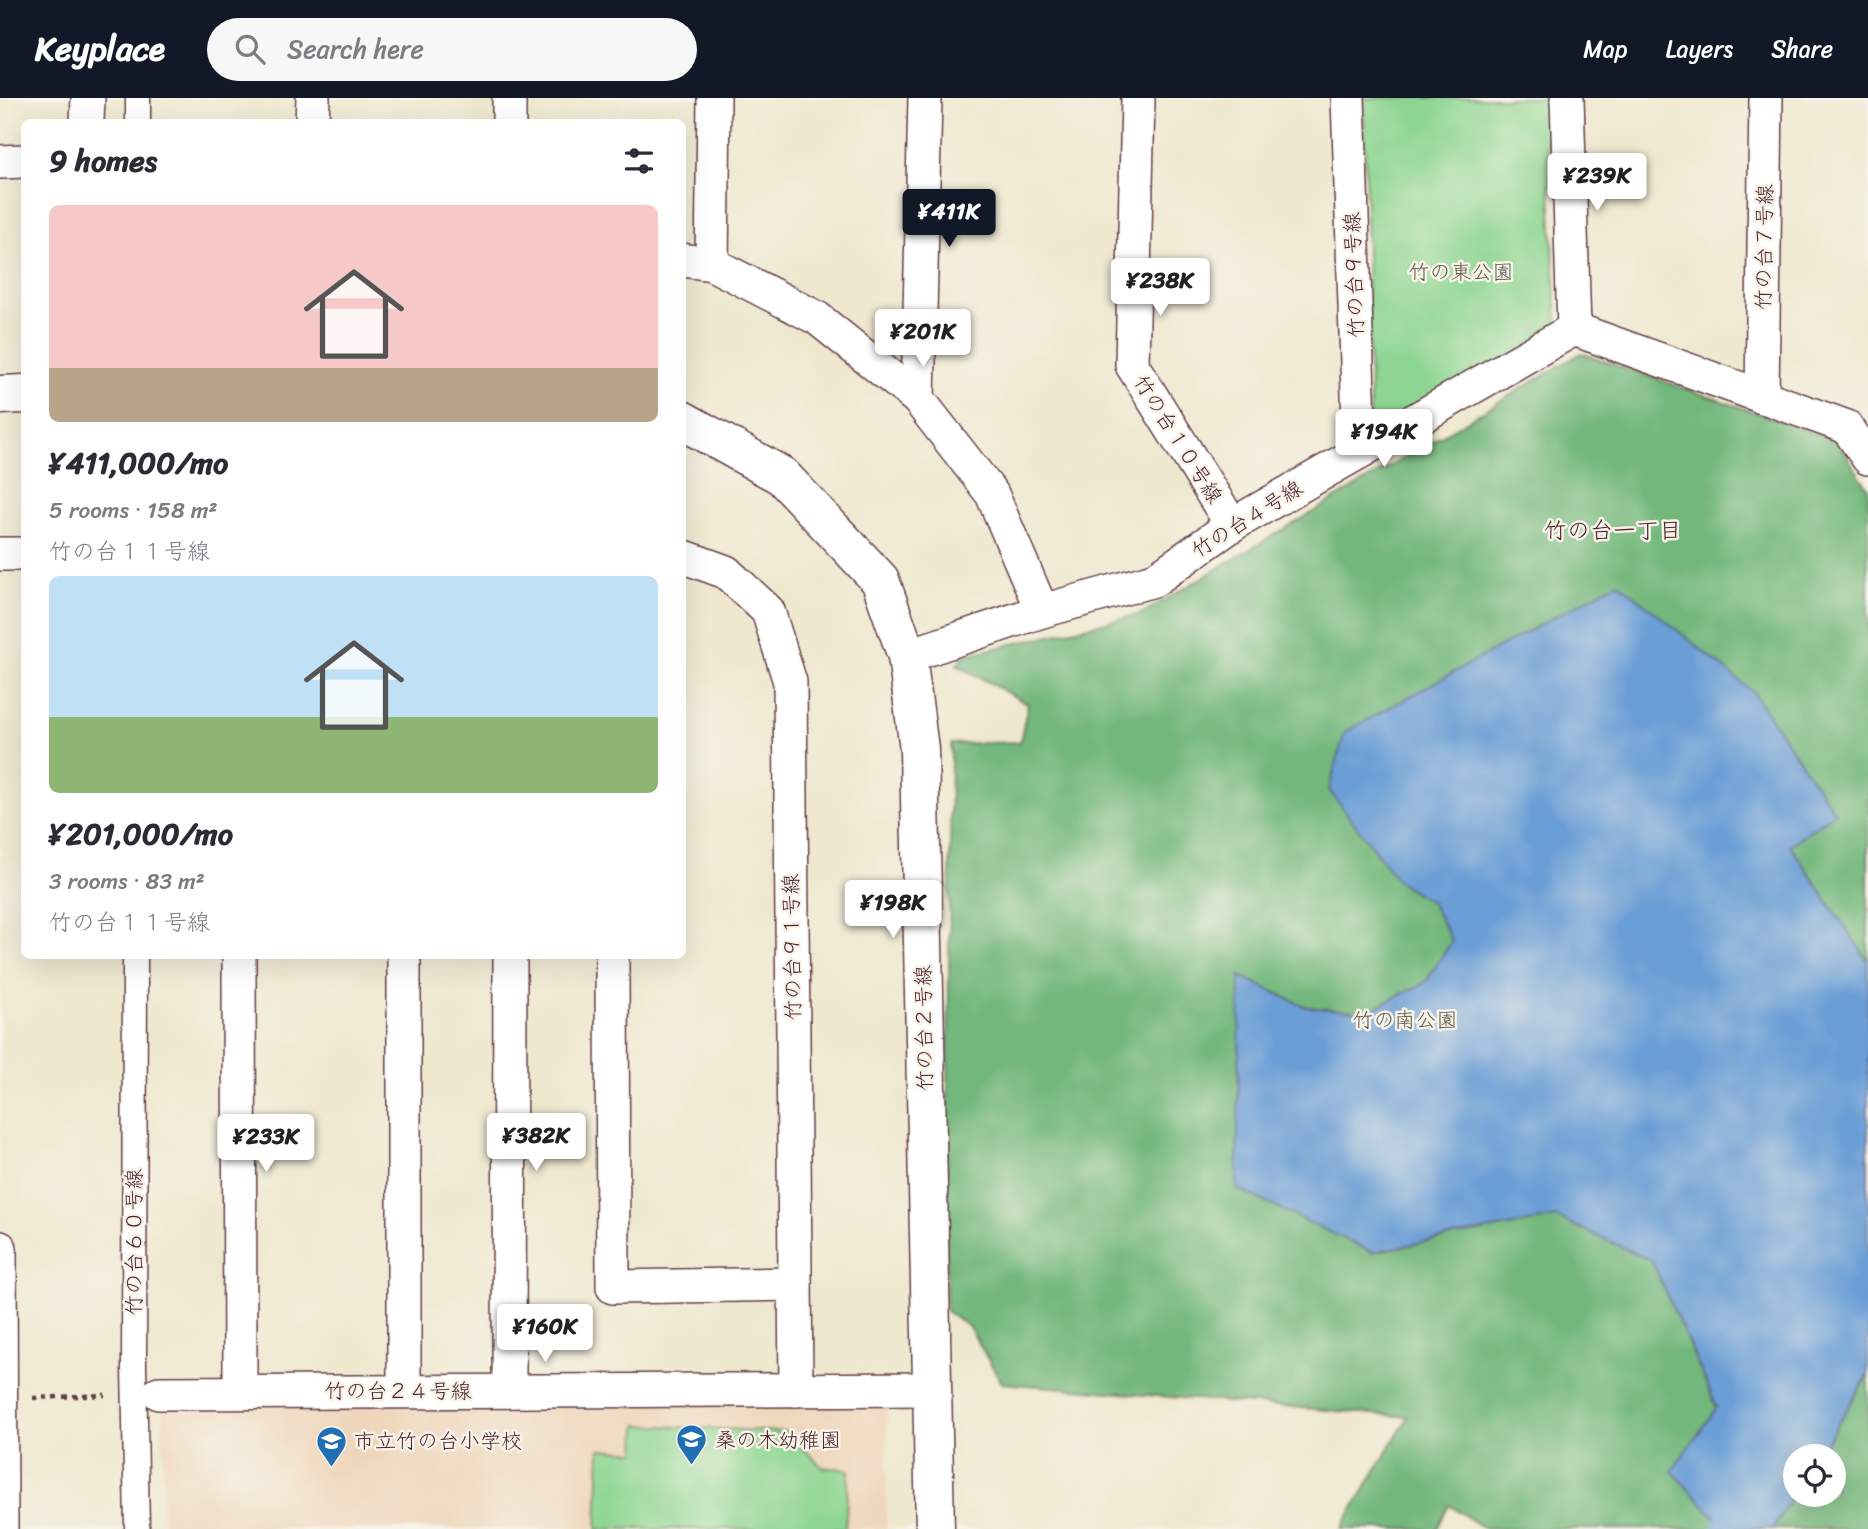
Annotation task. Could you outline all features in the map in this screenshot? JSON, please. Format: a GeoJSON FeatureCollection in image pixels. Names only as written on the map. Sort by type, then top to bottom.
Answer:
{"type":"FeatureCollection","features":[{"type":"Feature","properties":{"kind":"street"},"geometry":{"type":"LineString","coordinates":[[87,119],[88,98]]}},
{"type":"Feature","properties":{"kind":"street"},"geometry":{"type":"LineString","coordinates":[[138,98],[138,119]]}},
{"type":"Feature","properties":{"kind":"street"},"geometry":{"type":"LineString","coordinates":[[312,119],[313,98]]}},
{"type":"Feature","properties":{"kind":"street"},"geometry":{"type":"LineString","coordinates":[[509,98],[509,119]]}},
{"type":"Feature","properties":{"kind":"street"},"geometry":{"type":"LineString","coordinates":[[714,98],[697,262],[817,318],[918,399],[992,494],[1042,611]]}},
{"type":"Feature","properties":{"kind":"street"},"geometry":{"type":"LineString","coordinates":[[918,399],[925,98]]}},
{"type":"Feature","properties":{"kind":"street","name":"竹の台１０号線"},"geometry":{"type":"LineString","coordinates":[[1138,98],[1132,365],[1232,525]]}},
{"type":"Feature","properties":{"kind":"street","name":"竹の台９号線"},"geometry":{"type":"LineString","coordinates":[[1348,98],[1360,452]]}},
{"type":"Feature","properties":{"kind":"street"},"geometry":{"type":"LineString","coordinates":[[1567,98],[1573,329],[1847,427],[1868,458]]}},
{"type":"Feature","properties":{"kind":"street","name":"竹の台７号線"},"geometry":{"type":"LineString","coordinates":[[1762,397],[1766,98]]}},
{"type":"Feature","properties":{"kind":"street"},"geometry":{"type":"LineString","coordinates":[[0,162],[21,161]]}},
{"type":"Feature","properties":{"kind":"street","name":"竹の台４号線"},"geometry":{"type":"LineString","coordinates":[[907,656],[1042,611],[1154,580],[1232,525],[1573,329]]}},
{"type":"Feature","properties":{"kind":"street"},"geometry":{"type":"LineString","coordinates":[[0,395],[21,394]]}},
{"type":"Feature","properties":{"kind":"street","name":"竹の台２号線"},"geometry":{"type":"LineString","coordinates":[[686,422],[782,476],[880,580],[907,656],[919,749],[935,1529]]}},
{"type":"Feature","properties":{"kind":"street"},"geometry":{"type":"LineString","coordinates":[[0,554],[21,554]]}},
{"type":"Feature","properties":{"kind":"street","name":"竹の台９１号線"},"geometry":{"type":"LineString","coordinates":[[686,557],[726,572],[768,611],[790,682],[796,1390]]}},
{"type":"Feature","properties":{"kind":"street","name":"竹の台６０号線"},"geometry":{"type":"LineString","coordinates":[[135,959],[147,1394],[137,1529]]}},
{"type":"Feature","properties":{"kind":"street"},"geometry":{"type":"LineString","coordinates":[[239,959],[240,1392]]}},
{"type":"Feature","properties":{"kind":"street"},"geometry":{"type":"LineString","coordinates":[[404,959],[404,1391]]}},
{"type":"Feature","properties":{"kind":"street"},"geometry":{"type":"LineString","coordinates":[[509,1391],[510,959]]}},
{"type":"Feature","properties":{"kind":"street"},"geometry":{"type":"LineString","coordinates":[[612,959],[613,1287],[795,1284]]}},
{"type":"Feature","properties":{"kind":"street"},"geometry":{"type":"LineString","coordinates":[[0,1248],[1,1529]]}},
{"type":"Feature","properties":{"kind":"street","name":"竹の台２４号線"},"geometry":{"type":"LineString","coordinates":[[147,1394],[932,1389]]}},
{"type":"Feature","properties":{"kind":"path"},"geometry":{"type":"LineString","coordinates":[[1,1399],[147,1394]]}},
{"type":"Feature","properties":{"kind":"shaded area"},"geometry":{"type":"Polygon","coordinates":[[[887,1399],[886,1529],[163,1529],[163,1408],[887,1399]]]}},
{"type":"Feature","properties":{"kind":"green space","name":"竹の東公園"},"geometry":{"type":"Polygon","coordinates":[[[1364,98],[1545,98],[1558,338],[1371,445],[1364,98]]]}},
{"type":"Feature","properties":{"kind":"green space","name":"竹の南公園"},"geometry":{"type":"Polygon","coordinates":[[[1581,353],[1836,440],[1868,488],[1868,961],[1790,845],[1835,813],[1753,692],[1398,881],[1431,902],[1452,941],[1426,982],[1367,1012],[1306,1007],[1241,976],[1372,1252],[1556,1217],[1652,1261],[1717,1408],[1672,1471],[1725,1529],[1485,1529],[1449,1505],[1437,1529],[1341,1529],[1408,1417],[1002,1383],[969,1327],[946,1311],[951,744],[1020,742],[1028,704],[957,665],[965,655],[1141,614],[1581,353]]]}},
{"type":"Feature","properties":{"kind":"green space"},"geometry":{"type":"Polygon","coordinates":[[[1868,1375],[1868,1529],[1773,1529],[1786,1507],[1846,1507],[1846,1444],[1825,1444],[1868,1375]]]}},
{"type":"Feature","properties":{"kind":"green space"},"geometry":{"type":"Polygon","coordinates":[[[637,1425],[787,1432],[822,1467],[849,1470],[845,1529],[597,1529],[600,1449],[636,1452],[637,1425]]]}},
{"type":"Feature","properties":{"kind":"water"},"geometry":{"type":"Polygon","coordinates":[[[1618,582],[1753,692],[1835,813],[1790,845],[1868,961],[1868,1375],[1825,1444],[1783,1444],[1783,1507],[1786,1507],[1773,1529],[1725,1529],[1672,1471],[1717,1407],[1652,1261],[1556,1217],[1372,1252],[1237,1189],[1240,976],[1306,1007],[1367,1012],[1426,982],[1452,941],[1431,902],[1398,881],[1329,790],[1345,732],[1618,582]]]}},
{"type":"Feature","properties":{"kind":"waterway"},"geometry":{"type":"LineString","coordinates":[[1716,1529],[1726,1509]]}},
{"type":"Feature","properties":{"kind":"place","name":"桑の木幼稚園"},"geometry":{"type":"Point","coordinates":[692,1467]}},
{"type":"Feature","properties":{"kind":"place","name":"市立竹の台小学校"},"geometry":{"type":"Point","coordinates":[331,1468]}},
{"type":"Feature","properties":{"kind":"district","name":"竹の台一丁目"},"geometry":{"type":"Point","coordinates":[1613,530]}}]}
